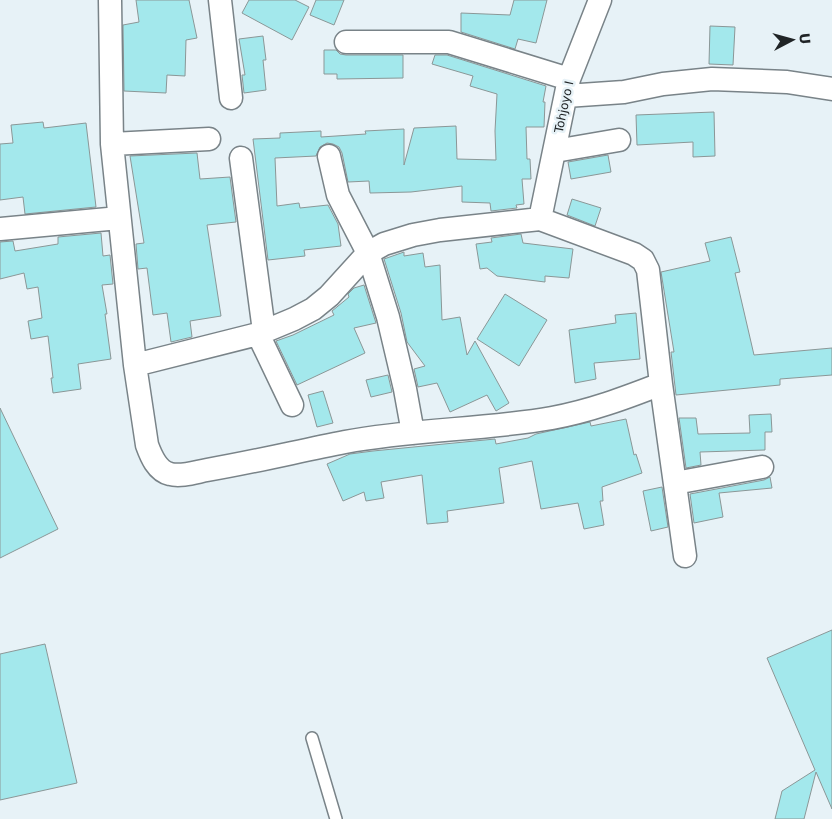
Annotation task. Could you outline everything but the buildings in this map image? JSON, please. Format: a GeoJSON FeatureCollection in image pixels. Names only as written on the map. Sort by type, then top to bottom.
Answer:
{"type":"FeatureCollection","features":[{"type":"Feature","properties":{"kind":"street"},"geometry":{"type":"LineString","coordinates":[[110,0],[112,144],[135,365],[147,445],[152,458],[169,474],[183,474],[248,463],[344,442],[552,418],[615,402],[661,384]]}},
{"type":"Feature","properties":{"kind":"street"},"geometry":{"type":"LineString","coordinates":[[220,0],[231,98]]}},
{"type":"Feature","properties":{"kind":"street","name":"Tohjoyo I"},"geometry":{"type":"LineString","coordinates":[[540,219],[568,87],[600,0]]}},
{"type":"Feature","properties":{"kind":"street"},"geometry":{"type":"LineString","coordinates":[[346,42],[449,42],[568,87],[624,92],[664,84],[712,79],[774,81],[832,89]]}},
{"type":"Feature","properties":{"kind":"street"},"geometry":{"type":"LineString","coordinates":[[112,144],[209,139]]}},
{"type":"Feature","properties":{"kind":"street"},"geometry":{"type":"LineString","coordinates":[[554,151],[619,140]]}},
{"type":"Feature","properties":{"kind":"street"},"geometry":{"type":"LineString","coordinates":[[329,156],[338,195],[368,253],[390,326],[405,388],[413,433]]}},
{"type":"Feature","properties":{"kind":"street"},"geometry":{"type":"LineString","coordinates":[[241,158],[261,332],[292,405]]}},
{"type":"Feature","properties":{"kind":"street"},"geometry":{"type":"LineString","coordinates":[[0,229],[119,218]]}},
{"type":"Feature","properties":{"kind":"street"},"geometry":{"type":"LineString","coordinates":[[135,365],[261,332],[313,309],[329,296],[368,253],[384,244],[413,235],[440,230],[540,219],[634,254],[645,263],[648,270],[661,384],[686,556]]}},
{"type":"Feature","properties":{"kind":"street"},"geometry":{"type":"LineString","coordinates":[[675,482],[762,467]]}},
{"type":"Feature","properties":{"kind":"lane"},"geometry":{"type":"LineString","coordinates":[[312,738],[336,819]]}}]}
